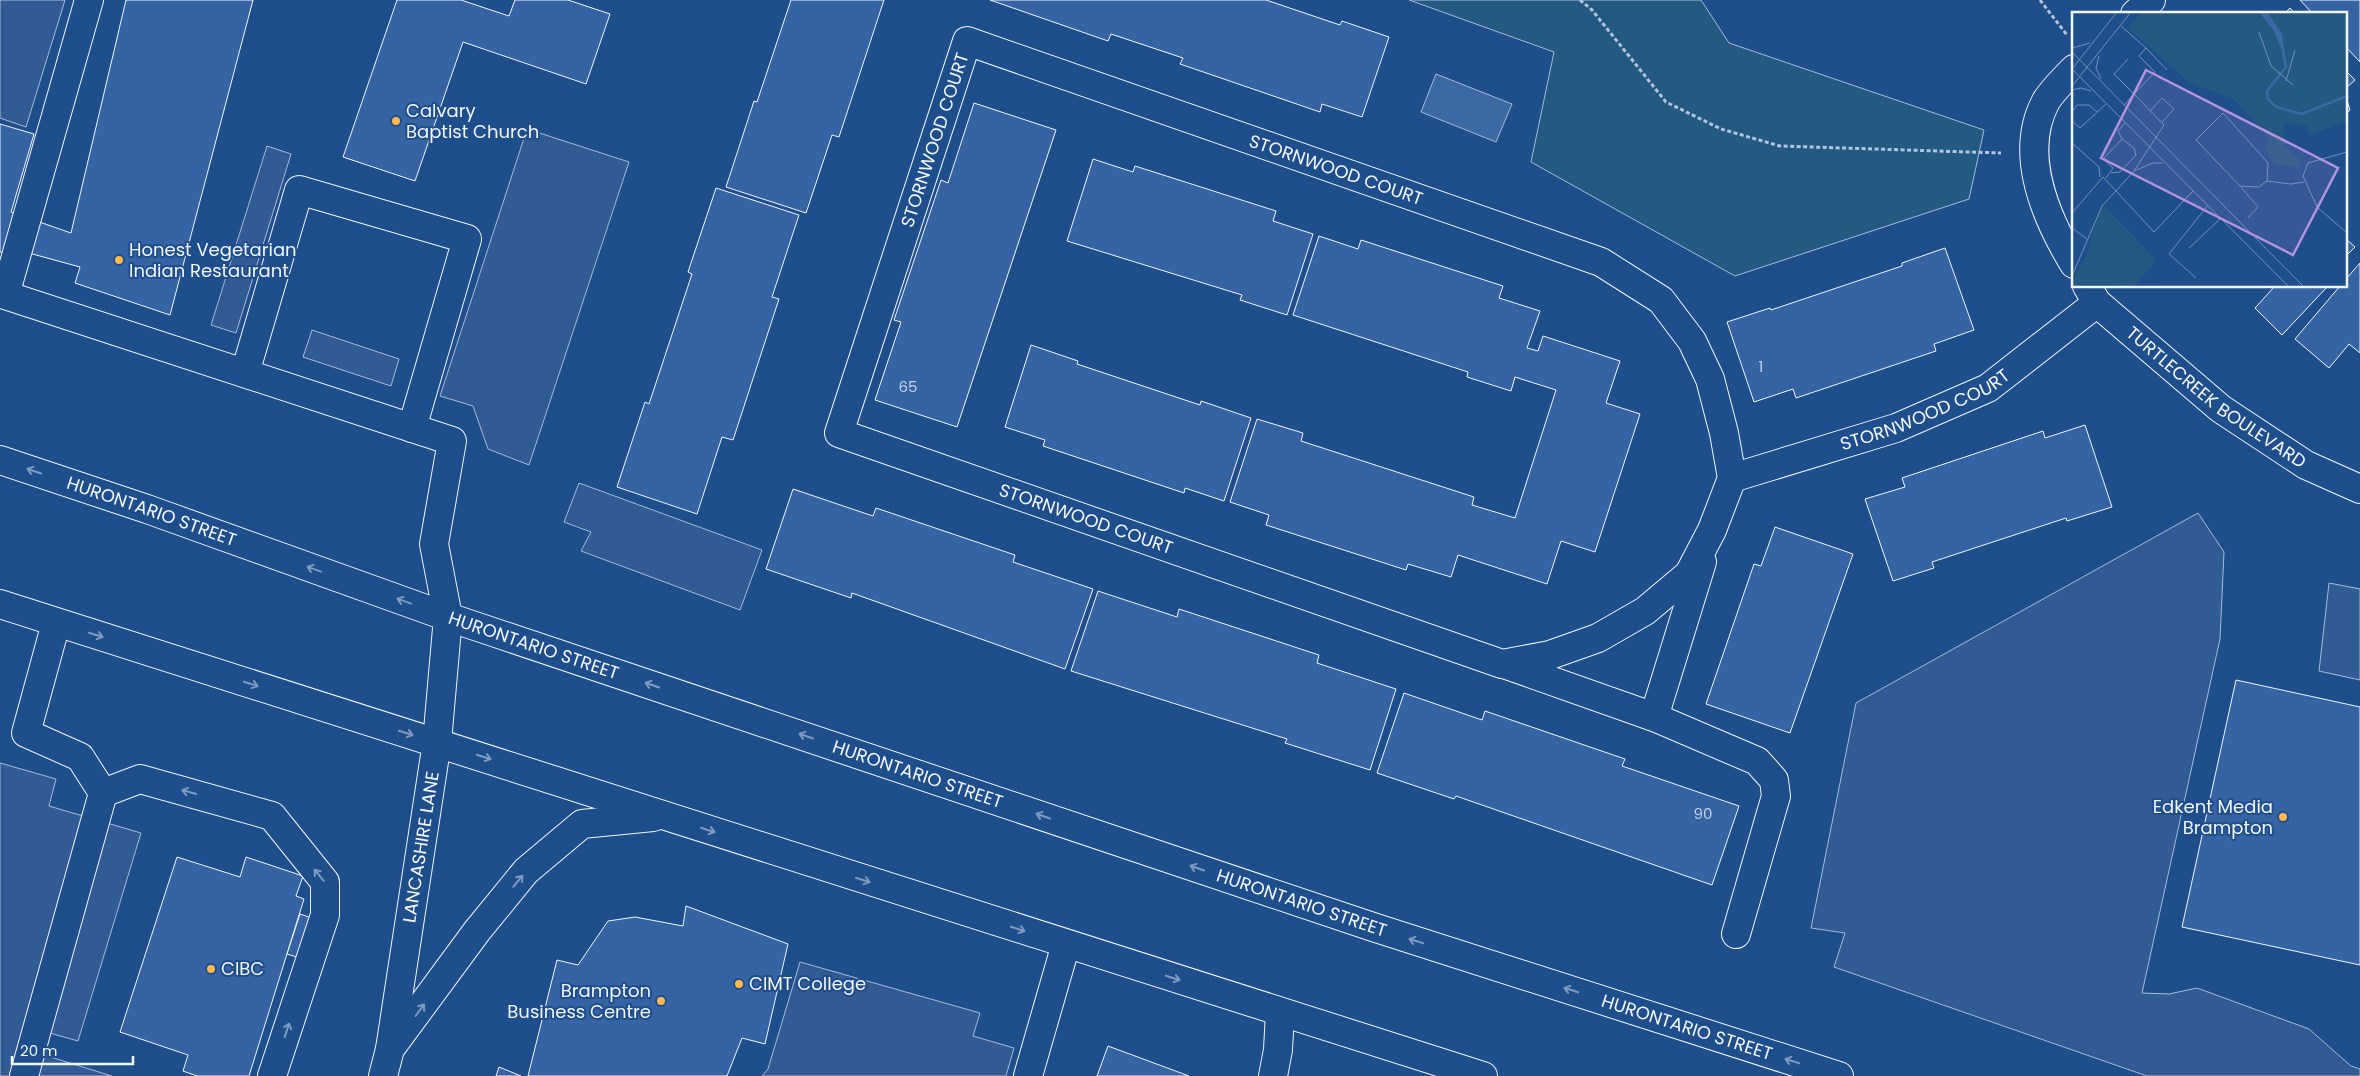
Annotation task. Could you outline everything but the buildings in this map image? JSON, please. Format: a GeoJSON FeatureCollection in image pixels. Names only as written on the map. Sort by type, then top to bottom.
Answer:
{"type":"FeatureCollection","features":[{"type":"Feature","properties":{"kind":"street"},"geometry":{"type":"LineString","coordinates":[[89,0],[2,300],[246,373],[412,428],[467,239],[299,190],[246,373]]}},
{"type":"Feature","properties":{"kind":"street"},"geometry":{"type":"LineString","coordinates":[[2137,12],[2151,0]]}},
{"type":"Feature","properties":{"kind":"street","name":"STORNWOOD COURT"},"geometry":{"type":"LineString","coordinates":[[1654,717],[1712,530],[1732,478],[1724,433],[1710,380],[1692,341],[1661,300],[1601,262],[968,41],[839,433],[1654,717],[1757,761],[1774,780],[1776,796],[1736,934]]}},
{"type":"Feature","properties":{"kind":"street"},"geometry":{"type":"LineString","coordinates":[[2072,71],[2047,100],[2037,126],[2034,154],[2039,188],[2064,248],[2072,261]]}},
{"type":"Feature","properties":{"kind":"street","name":"STORNWOOD COURT"},"geometry":{"type":"LineString","coordinates":[[1732,478],[1896,428],[1988,388],[2092,295]]}},
{"type":"Feature","properties":{"kind":"street","name":"TURTLECREEK BOULEVARD"},"geometry":{"type":"LineString","coordinates":[[2092,295],[2221,409],[2306,465],[2360,489]]}},
{"type":"Feature","properties":{"kind":"street","name":"LANCASHIRE LANE"},"geometry":{"type":"LineString","coordinates":[[383,1076],[390,1049],[437,742],[448,617],[434,544],[452,441],[412,428]]}},
{"type":"Feature","properties":{"kind":"street","name":"HURONTARIO STREET"},"geometry":{"type":"LineString","coordinates":[[0,460],[147,509],[448,617],[1376,928],[1839,1076]]}},
{"type":"Feature","properties":{"kind":"street","name":"STORNWOOD COURT"},"geometry":{"type":"LineString","coordinates":[[1502,664],[1550,655],[1598,638],[1645,611],[1689,574],[1712,530]]}},
{"type":"Feature","properties":{"kind":"street"},"geometry":{"type":"LineString","coordinates":[[0,604],[437,742],[662,816],[1471,1074]]}},
{"type":"Feature","properties":{"kind":"street"},"geometry":{"type":"LineString","coordinates":[[24,1076],[103,793],[80,757],[26,733],[56,623]]}},
{"type":"Feature","properties":{"kind":"street"},"geometry":{"type":"LineString","coordinates":[[103,793],[140,778],[272,816],[325,882],[325,915],[272,1076]]}},
{"type":"Feature","properties":{"kind":"street"},"geometry":{"type":"LineString","coordinates":[[390,1049],[477,931],[526,871],[582,824],[662,816]]}},
{"type":"Feature","properties":{"kind":"street"},"geometry":{"type":"LineString","coordinates":[[1028,1076],[1066,944]]}},
{"type":"Feature","properties":{"kind":"street"},"geometry":{"type":"LineString","coordinates":[[1273,1076],[1278,1050],[1280,1012]]}},
{"type":"Feature","properties":{"kind":"path"},"geometry":{"type":"LineString","coordinates":[[1580,0],[1592,10],[1666,102],[1721,129],[1780,146],[2034,154]]}},
{"type":"Feature","properties":{"kind":"path"},"geometry":{"type":"LineString","coordinates":[[2040,0],[2068,37]]}},
{"type":"Feature","properties":{"kind":"shaded area"},"geometry":{"type":"Polygon","coordinates":[[[0,0],[65,0],[26,127],[0,118],[0,0]]]}},
{"type":"Feature","properties":{"kind":"shaded area"},"geometry":{"type":"Polygon","coordinates":[[[1409,0],[1701,0],[1729,43],[1984,130],[1969,199],[1735,276],[1531,162],[1554,52],[1409,0]]]}},
{"type":"Feature","properties":{"kind":"shaded area"},"geometry":{"type":"Polygon","coordinates":[[[1436,74],[1512,104],[1496,142],[1421,112],[1436,74]]]}},
{"type":"Feature","properties":{"kind":"shaded area"},"geometry":{"type":"Polygon","coordinates":[[[527,129],[629,162],[529,465],[488,449],[473,406],[440,396],[527,129]]]}},
{"type":"Feature","properties":{"kind":"shaded area"},"geometry":{"type":"Polygon","coordinates":[[[267,146],[291,154],[236,333],[211,325],[267,146]]]}},
{"type":"Feature","properties":{"kind":"shaded area"},"geometry":{"type":"Polygon","coordinates":[[[312,330],[399,359],[391,386],[303,357],[312,330]]]}},
{"type":"Feature","properties":{"kind":"shaded area"},"geometry":{"type":"Polygon","coordinates":[[[579,483],[762,550],[740,610],[581,551],[591,532],[564,522],[579,483]]]}},
{"type":"Feature","properties":{"kind":"shaded area"},"geometry":{"type":"Polygon","coordinates":[[[2198,513],[2224,552],[2220,639],[2142,993],[2169,994],[2197,988],[2309,1029],[2351,1066],[2360,1069],[2360,1076],[2147,1076],[1834,967],[1845,933],[1811,928],[1856,703],[2198,513]]]}},
{"type":"Feature","properties":{"kind":"shaded area"},"geometry":{"type":"Polygon","coordinates":[[[2329,583],[2360,589],[2360,680],[2319,671],[2329,583]]]}},
{"type":"Feature","properties":{"kind":"shaded area"},"geometry":{"type":"Polygon","coordinates":[[[0,763],[56,779],[49,806],[141,833],[78,1041],[50,1033],[44,1055],[112,1076],[0,1076],[0,763]]]}},
{"type":"Feature","properties":{"kind":"shaded area"},"geometry":{"type":"Polygon","coordinates":[[[800,962],[980,1013],[973,1036],[1014,1048],[1006,1076],[762,1076],[768,1069],[800,962]]]}},
{"type":"Feature","properties":{"kind":"place","name":"Calvary Baptist Church"},"geometry":{"type":"Point","coordinates":[396,121]}},
{"type":"Feature","properties":{"kind":"place","name":"Honest Vegetarian Indian Restaurant"},"geometry":{"type":"Point","coordinates":[119,260]}},
{"type":"Feature","properties":{"kind":"place","name":"Edkent Media Brampton"},"geometry":{"type":"Point","coordinates":[2283,817]}},
{"type":"Feature","properties":{"kind":"place","name":"CIBC"},"geometry":{"type":"Point","coordinates":[211,969]}},
{"type":"Feature","properties":{"kind":"place","name":"CIMT College"},"geometry":{"type":"Point","coordinates":[739,984]}},
{"type":"Feature","properties":{"kind":"place","name":"Brampton Business Centre"},"geometry":{"type":"Point","coordinates":[661,1001]}}]}
